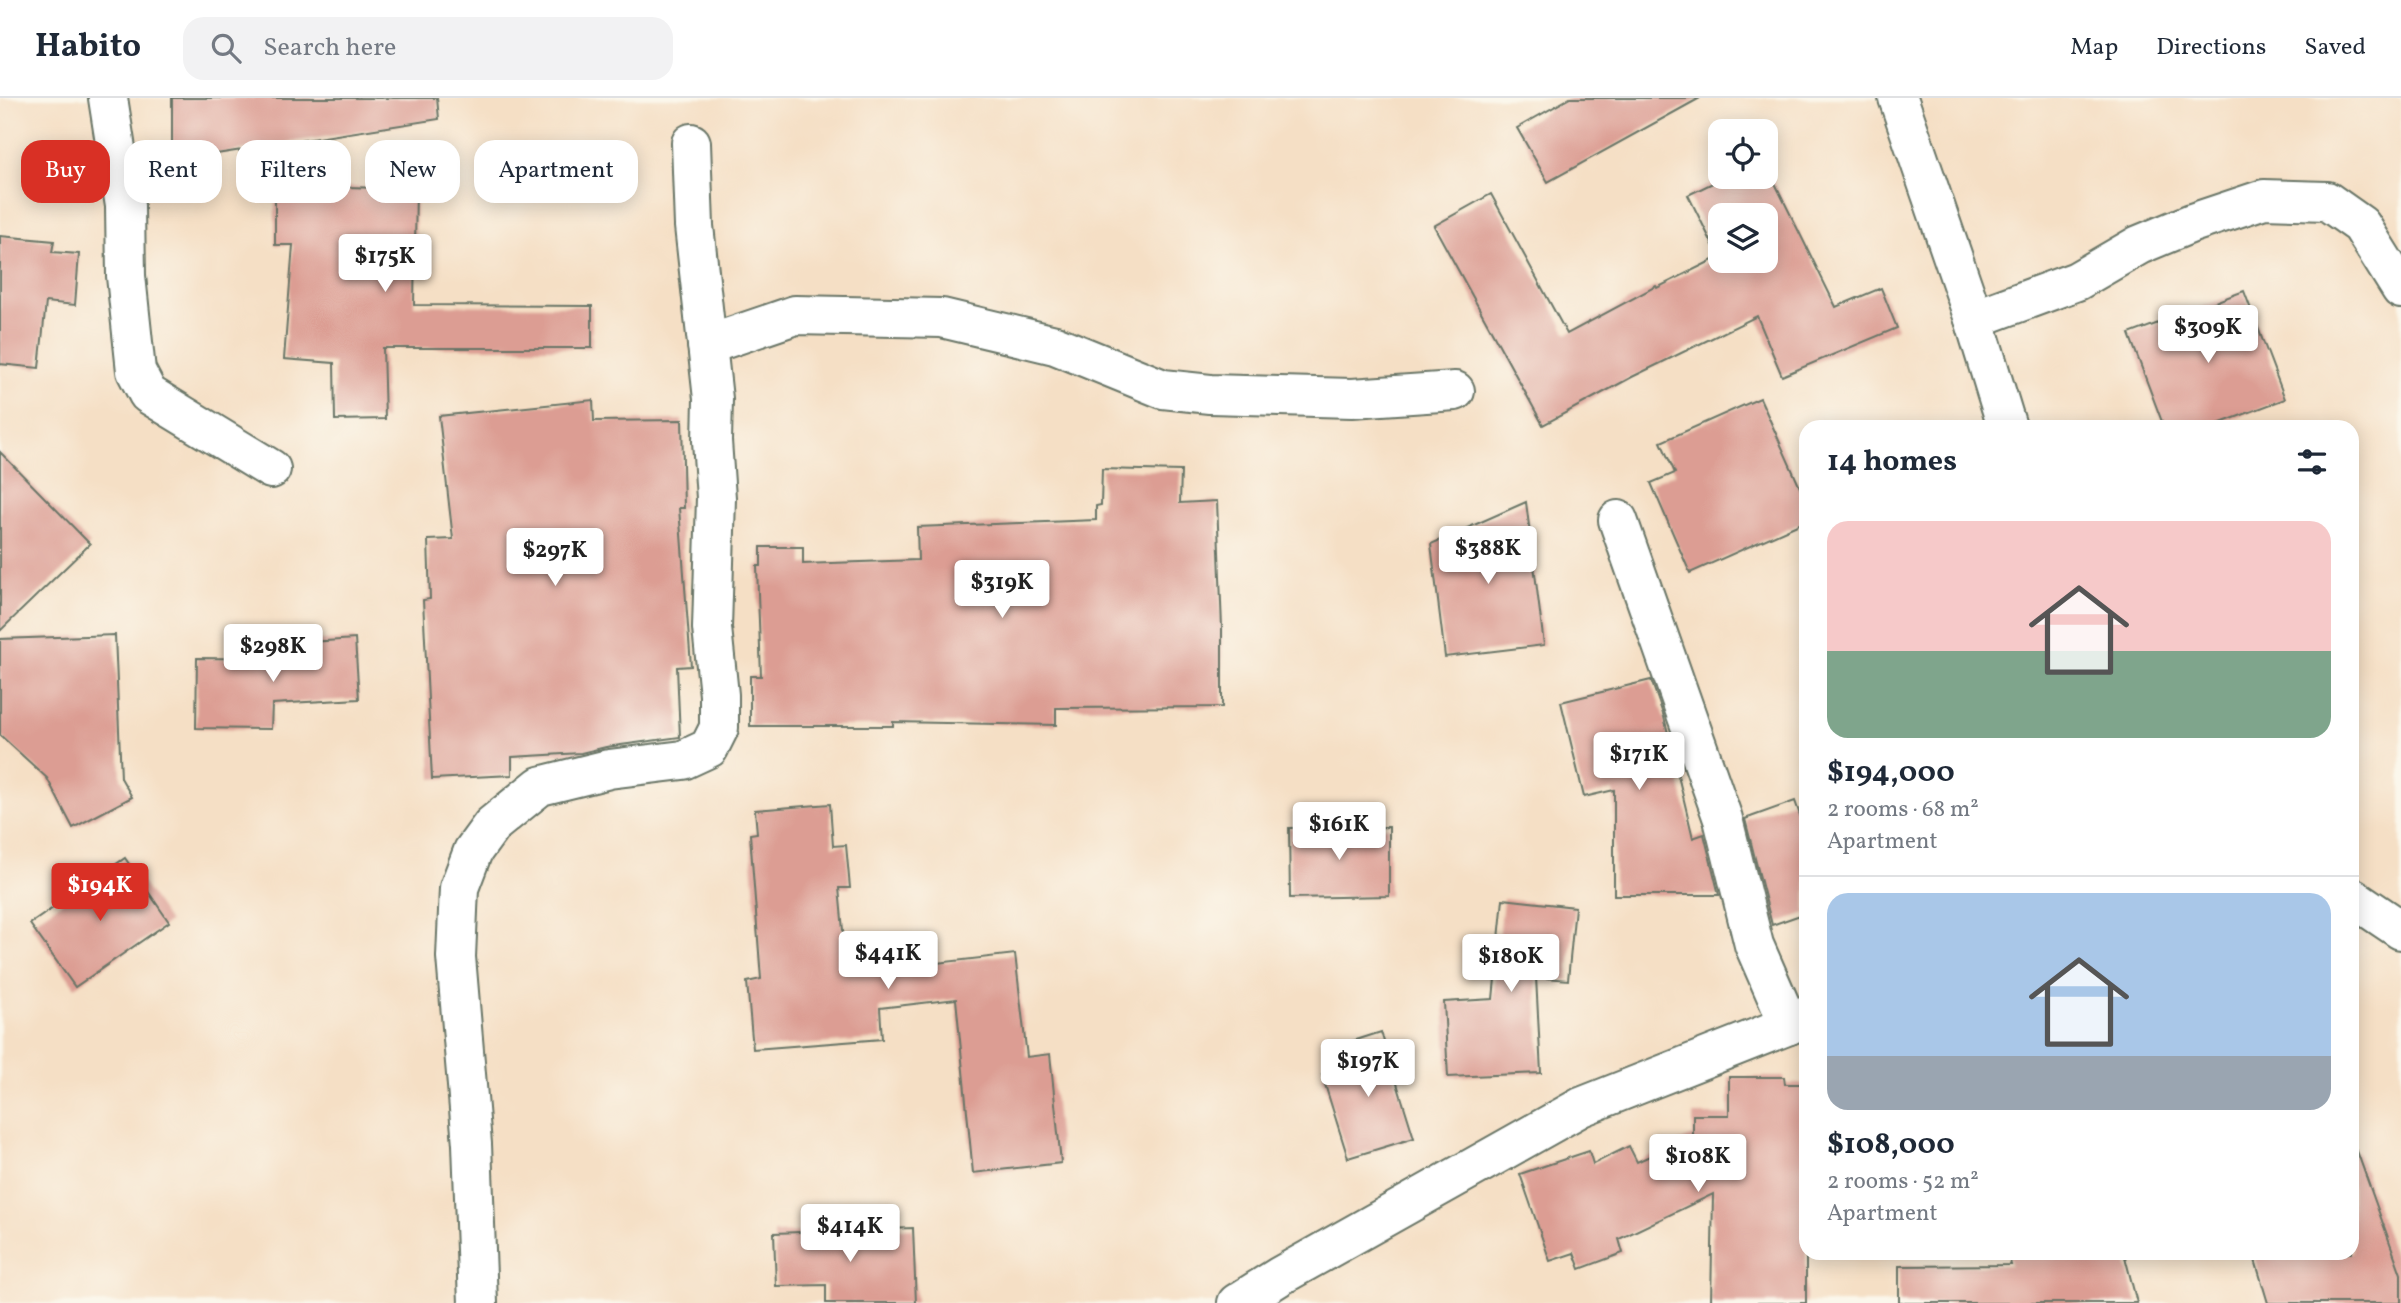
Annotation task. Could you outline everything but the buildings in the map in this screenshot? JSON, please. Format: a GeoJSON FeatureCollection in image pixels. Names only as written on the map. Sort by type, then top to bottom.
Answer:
{"type":"FeatureCollection","features":[{"type":"Feature","properties":{"kind":"street"},"geometry":{"type":"LineString","coordinates":[[108,98],[125,206],[126,276],[136,372],[148,394],[271,469]]}},
{"type":"Feature","properties":{"kind":"street"},"geometry":{"type":"LineString","coordinates":[[1898,98],[1974,319],[2005,420]]}},
{"type":"Feature","properties":{"kind":"street"},"geometry":{"type":"LineString","coordinates":[[478,1303],[472,1144],[456,957],[459,888],[473,851],[492,825],[540,786],[609,769],[683,760],[709,748],[719,728],[719,695],[712,628],[716,498],[712,441],[713,399],[694,226],[691,143]]}},
{"type":"Feature","properties":{"kind":"street"},"geometry":{"type":"LineString","coordinates":[[1974,319],[2077,281],[2139,246],[2192,223],[2264,199],[2327,201],[2361,225],[2401,289]]}},
{"type":"Feature","properties":{"kind":"street"},"geometry":{"type":"LineString","coordinates":[[708,345],[795,315],[942,318],[1055,345],[1163,389],[1210,394],[1352,398],[1455,391]]}},
{"type":"Feature","properties":{"kind":"street"},"geometry":{"type":"LineString","coordinates":[[1237,1303],[1280,1276],[1581,1107],[1798,1021],[1754,945],[1723,818],[1618,520]]}},
{"type":"Feature","properties":{"kind":"street"},"geometry":{"type":"LineString","coordinates":[[2359,902],[2401,930]]}}]}
